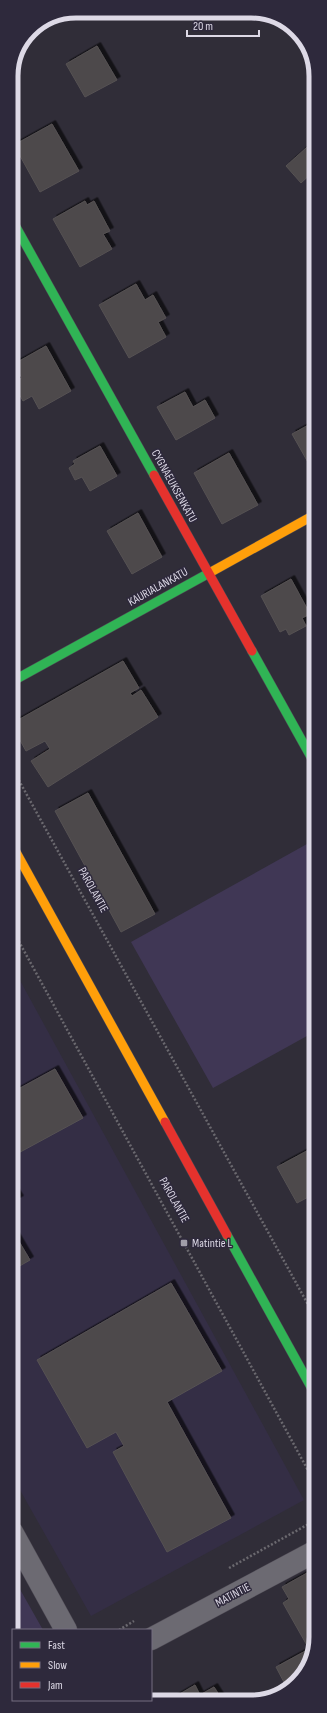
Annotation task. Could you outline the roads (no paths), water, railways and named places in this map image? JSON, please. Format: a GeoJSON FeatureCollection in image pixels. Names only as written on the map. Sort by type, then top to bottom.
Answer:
{"type":"FeatureCollection","features":[{"type":"Feature","properties":{"kind":"street","name":"CYGNAEUKSENKATU"},"geometry":{"type":"LineString","coordinates":[[18,231],[309,753]]}},
{"type":"Feature","properties":{"kind":"street","name":"KAURIALANKATU"},"geometry":{"type":"LineString","coordinates":[[18,678],[309,518]]}},
{"type":"Feature","properties":{"kind":"street"},"geometry":{"type":"LineString","coordinates":[[18,856],[309,1383]]}},
{"type":"Feature","properties":{"kind":"street"},"geometry":{"type":"LineString","coordinates":[[18,1543],[65,1629]]}},
{"type":"Feature","properties":{"kind":"street","name":"MATINTIE"},"geometry":{"type":"LineString","coordinates":[[152,1638],[309,1555]]}},
{"type":"Feature","properties":{"kind":"place","name":"Matintie L"},"geometry":{"type":"Point","coordinates":[184,1243]}}]}
